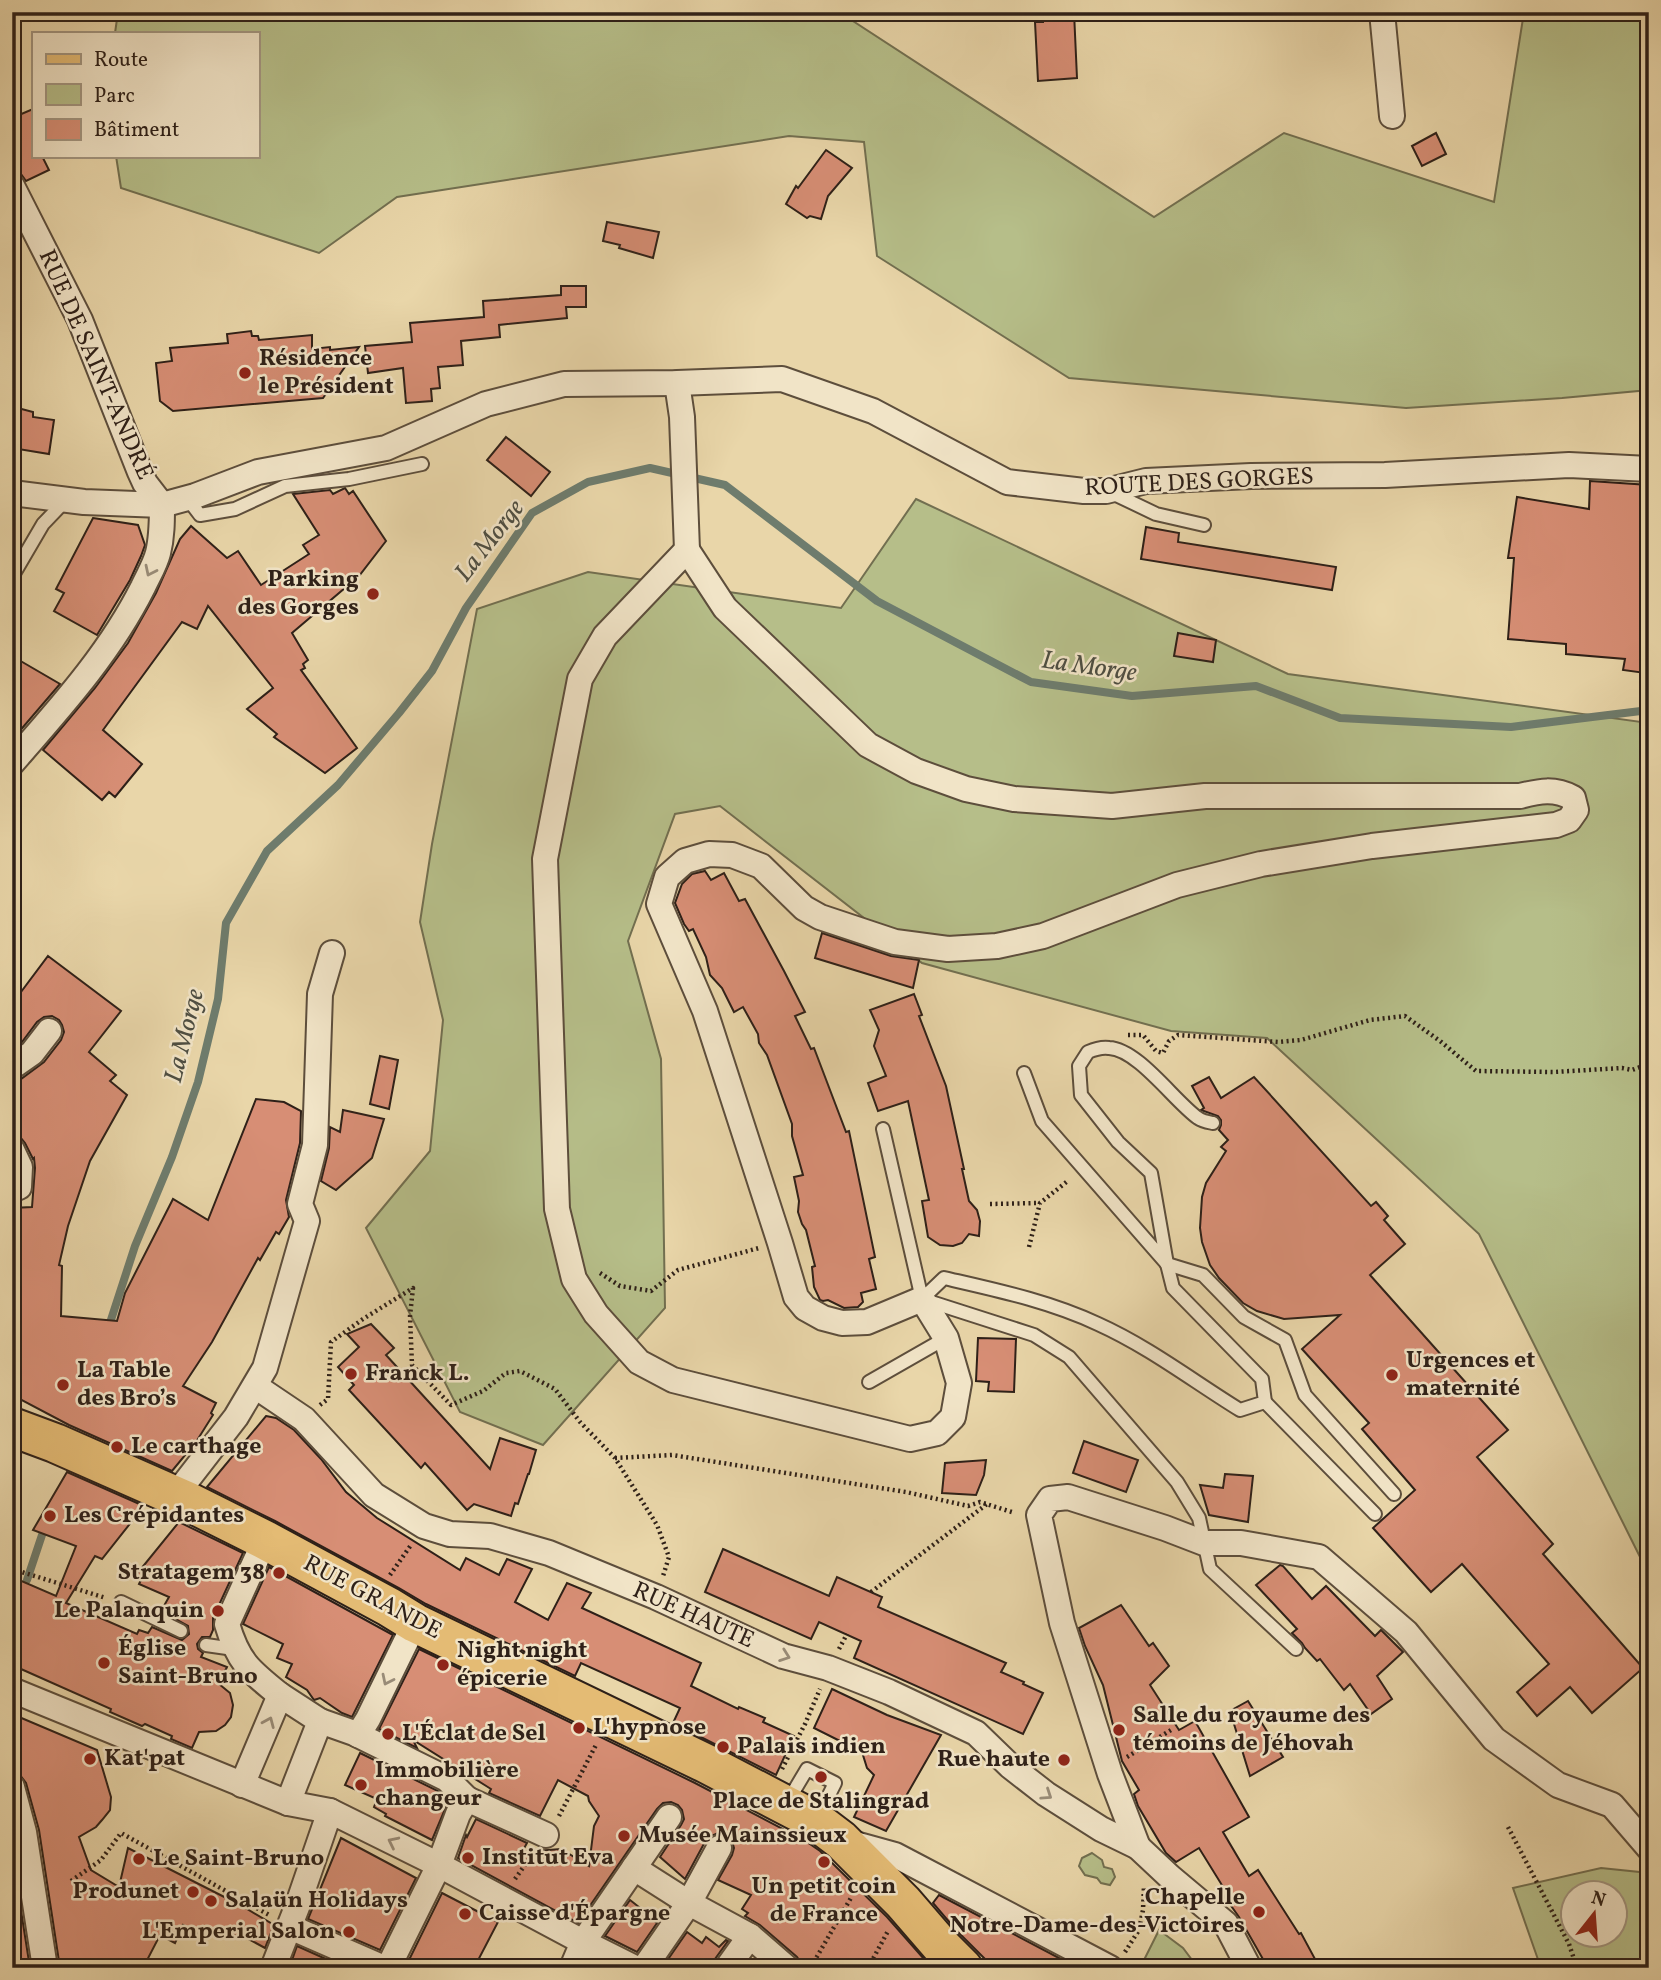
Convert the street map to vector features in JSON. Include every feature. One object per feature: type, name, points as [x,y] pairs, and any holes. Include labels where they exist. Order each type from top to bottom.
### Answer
[{"type":"main road","name":"RUE GRANDE","points":[[13,1432],[67,1448],[189,1502],[265,1540],[415,1623],[793,1809],[903,1902],[963,1968]]},
{"type":"street","points":[[1382,12],[1392,116]]},
{"type":"street","name":"RUE DE SAINT-ANDRÉ","points":[[12,186],[80,320],[140,472],[162,505]]},
{"type":"street","name":"ROUTE DES GORGES","points":[[12,493],[66,500],[162,505],[187,499],[258,472],[386,448],[486,404],[564,384],[782,379],[873,411],[1007,482],[1084,491],[1107,491],[1146,481],[1251,476],[1385,475],[1569,464],[1649,469]]},
{"type":"street","points":[[677,383],[682,418],[687,538],[725,608],[868,745],[916,771],[966,789],[1014,799],[1112,806],[1205,796],[1520,796],[1542,790],[1561,792],[1573,798],[1576,810],[1569,820],[1556,825],[1372,846],[1261,864],[1177,885],[1042,936],[996,946],[948,949],[895,942],[820,917],[804,908],[761,866],[732,855],[709,854],[685,861],[667,877],[659,904],[705,1011],[796,1297],[805,1308],[822,1318],[842,1323],[867,1322],[922,1299],[946,1338],[959,1383],[953,1417],[937,1433],[909,1439],[673,1380],[639,1362],[596,1314],[574,1279],[557,1209],[545,859],[580,679],[605,636],[687,538]]},
{"type":"street","points":[[12,763],[77,688],[136,601],[158,556],[162,534],[162,505]]},
{"type":"street","points":[[174,1497],[236,1417],[265,1368],[307,1220],[300,1205],[315,1145],[320,994],[332,953]]},
{"type":"street","points":[[12,1066],[32,1053],[49,1031]]},
{"type":"street","points":[[12,1150],[20,1167],[19,1187],[12,1189]]},
{"type":"street","name":"RUE HAUTE","points":[[255,1386],[303,1419],[374,1494],[424,1526],[450,1534],[490,1536],[549,1553],[656,1597],[783,1656],[828,1668],[889,1692],[976,1733],[1010,1766],[1046,1794],[1101,1829],[1132,1844]]},
{"type":"street","points":[[1249,1968],[1226,1924],[1132,1844],[1062,1623],[1039,1515],[1050,1499],[1069,1497],[1204,1544],[1241,1543],[1319,1557],[1406,1632],[1493,1739],[1558,1785],[1612,1805],[1649,1848]]},
{"type":"street","points":[[265,1540],[227,1624],[234,1649],[256,1675],[280,1695],[320,1721],[358,1735],[447,1779],[467,1799],[546,1835]]},
{"type":"street","points":[[358,1735],[368,1720],[415,1623]]},
{"type":"street","points":[[12,1690],[288,1803],[330,1811],[439,1877],[502,1899],[635,1968]]},
{"type":"street","points":[[242,1785],[280,1695]]},
{"type":"street","points":[[288,1803],[320,1721]]},
{"type":"street","points":[[12,1787],[24,1832],[45,1968]]},
{"type":"street","points":[[290,1927],[386,1968],[439,1877],[458,1814],[467,1799]]},
{"type":"street","points":[[793,1809],[1117,1960]]},
{"type":"street","points":[[273,1968],[330,1811]]},
{"type":"street","points":[[566,1961],[583,1942],[668,1817]]},
{"type":"street","points":[[644,1968],[689,1903],[719,1848]]},
{"type":"street","points":[[634,1868],[689,1903],[750,1936],[787,1968]]},
{"type":"street","points":[[727,1968],[750,1936]]},
{"type":"lane","points":[[187,499],[200,515],[235,509],[285,486],[349,479],[422,464]]},
{"type":"lane","points":[[1107,491],[1156,514],[1205,525]]},
{"type":"lane","points":[[12,577],[43,524],[66,500]]},
{"type":"lane","points":[[1213,1123],[1199,1120],[1156,1077],[1124,1052],[1111,1047],[1088,1052],[1080,1066],[1081,1095],[1118,1142],[1151,1173],[1173,1288],[1262,1379],[1265,1402],[1375,1514]]},
{"type":"lane","points":[[1024,1073],[1042,1121],[1167,1264],[1203,1275],[1244,1317],[1285,1340],[1305,1395],[1394,1494]]},
{"type":"lane","points":[[883,1129],[922,1299]]},
{"type":"lane","points":[[922,1299],[944,1278],[1035,1300],[1098,1323],[1144,1348],[1240,1410],[1265,1402]]},
{"type":"lane","points":[[922,1299],[1034,1335],[1069,1357],[1177,1482],[1199,1518],[1210,1569],[1296,1649]]},
{"type":"lane","points":[[869,1382],[946,1338]]},
{"type":"lane","points":[[121,1602],[181,1632]]},
{"type":"lane","points":[[206,1645],[234,1649]]},
{"type":"path","points":[[1124,1052],[1123,1043],[1129,1035],[1143,1035],[1156,1051],[1163,1053],[1169,1041],[1178,1035],[1278,1042],[1301,1040],[1370,1020],[1405,1016],[1476,1072],[1554,1072],[1622,1068],[1632,1070],[1649,1064]]},
{"type":"path","points":[[990,1204],[1040,1203],[1069,1180]]},
{"type":"path","points":[[1030,1247],[1040,1203]]},
{"type":"path","points":[[574,1279],[596,1270],[620,1286],[651,1292],[678,1270],[780,1243]]},
{"type":"path","points":[[303,1419],[328,1398],[331,1342],[363,1318],[414,1288],[410,1316],[412,1365],[451,1405],[483,1391],[506,1373],[520,1371],[555,1389],[580,1422],[615,1458],[657,1525],[669,1558],[656,1597]]},
{"type":"path","points":[[615,1458],[672,1455],[906,1492],[968,1506],[980,1502],[1028,1517],[1039,1515]]},
{"type":"path","points":[[870,1592],[987,1504]]},
{"type":"path","points":[[374,1599],[424,1526]]},
{"type":"path","points":[[12,1569],[121,1602]]},
{"type":"path","points":[[793,1809],[805,1724],[828,1668]]},
{"type":"path","points":[[502,1899],[559,1816],[610,1717]]},
{"type":"path","points":[[1107,1764],[1121,1760],[1171,1730]]},
{"type":"path","points":[[1508,1827],[1569,1944],[1577,1968]]},
{"type":"path","points":[[71,1881],[101,1860],[121,1833],[290,1927]]},
{"type":"path","points":[[1117,1960],[1139,1930],[1145,1887],[1132,1844]]},
{"type":"path","points":[[810,1968],[853,1895]]},
{"type":"path","points":[[868,1968],[894,1919]]},
{"type":"green space","points":[[118,12],[488,12],[551,19],[569,12],[839,12],[1154,217],[1284,133],[1494,202],[1524,12],[1649,12],[1649,390],[1406,408],[1069,378],[877,256],[864,142],[789,136],[397,197],[319,253],[121,188],[116,158],[259,158],[259,32],[115,32]]},
{"type":"green space","points":[[916,499],[1288,674],[1649,723],[1649,1575],[1479,1234],[1267,1038],[1171,1031],[922,963],[720,806],[675,814],[628,941],[661,1059],[665,1308],[543,1445],[460,1412],[366,1228],[430,1151],[443,1020],[420,922],[432,844],[477,609],[588,572],[841,608]]},
{"type":"green space","points":[[1092,1853],[1102,1860],[1104,1867],[1112,1869],[1115,1877],[1110,1885],[1085,1875],[1079,1866],[1082,1858]]},
{"type":"green space","points":[[1601,1868],[1649,1873],[1649,1968],[1541,1968],[1513,1888]]},
{"type":"green space","points":[[1159,1930],[1183,1948],[1198,1968],[1151,1968],[1143,1962]]},
{"type":"building","points":[[1043,12],[1074,12],[1077,78],[1038,81],[1035,22],[1043,22]]},
{"type":"building","points":[[32,109],[32,158],[43,158],[49,170],[26,181],[12,165],[12,118]]},
{"type":"building","points":[[1436,133],[1446,154],[1422,166],[1412,146]]},
{"type":"building","points":[[826,150],[852,168],[828,196],[821,219],[810,216],[807,218],[786,204],[796,186],[798,188]]},
{"type":"building","points":[[607,222],[659,232],[653,258],[603,241]]},
{"type":"building","points":[[561,286],[586,286],[586,307],[566,307],[567,318],[499,325],[500,337],[461,341],[463,365],[438,367],[440,388],[431,389],[432,401],[406,403],[403,368],[368,373],[365,346],[412,342],[410,323],[484,317],[483,301],[561,295]]},
{"type":"building","name":"Résidence le Président","points":[[251,331],[252,336],[258,336],[259,340],[312,335],[312,349],[359,347],[323,398],[173,411],[160,401],[156,363],[172,361],[170,348],[228,343],[227,334]]},
{"type":"building","points":[[14,407],[33,412],[33,417],[54,420],[49,454],[12,448]]},
{"type":"building","points":[[506,437],[550,472],[531,496],[487,460]]},
{"type":"building","points":[[1590,481],[1649,485],[1649,667],[1646,667],[1645,673],[1623,670],[1625,659],[1566,654],[1566,644],[1508,639],[1514,558],[1508,558],[1517,497],[1589,509]]},
{"type":"building","points":[[345,488],[349,494],[353,491],[386,541],[359,576],[292,633],[308,660],[303,664],[305,668],[301,670],[357,748],[325,773],[274,737],[277,734],[247,709],[273,688],[208,606],[197,629],[182,622],[103,730],[142,764],[115,797],[109,792],[102,800],[43,750],[95,688],[128,643],[156,593],[180,539],[191,526],[227,558],[238,551],[261,585],[309,554],[303,545],[319,535],[293,494],[330,490],[333,494]]},
{"type":"building","points":[[93,518],[138,525],[145,545],[130,580],[97,635],[54,611],[64,593],[56,589]]},
{"type":"building","points":[[1146,527],[1179,533],[1178,542],[1336,567],[1332,590],[1141,559]]},
{"type":"building","points":[[1178,633],[1216,640],[1213,662],[1174,656]]},
{"type":"building","points":[[12,656],[60,684],[12,740]]},
{"type":"building","points":[[705,871],[711,880],[724,873],[739,901],[745,899],[805,1012],[795,1016],[811,1049],[814,1048],[846,1132],[849,1131],[875,1257],[869,1259],[876,1289],[861,1293],[863,1302],[858,1307],[844,1308],[828,1300],[820,1300],[814,1287],[812,1267],[815,1266],[806,1230],[798,1212],[799,1201],[794,1177],[803,1175],[792,1136],[792,1124],[767,1055],[759,1043],[758,1034],[743,1007],[734,1012],[722,988],[710,975],[706,957],[693,929],[689,931],[684,924],[675,903],[682,884],[692,874]]},
{"type":"building","points":[[822,933],[891,956],[919,960],[913,988],[815,958]]},
{"type":"building","points":[[48,956],[121,1011],[89,1052],[116,1075],[110,1081],[127,1095],[90,1161],[68,1226],[59,1265],[62,1266],[61,1316],[117,1321],[125,1293],[173,1199],[208,1220],[256,1099],[284,1102],[301,1111],[300,1143],[286,1200],[289,1217],[279,1234],[276,1232],[260,1260],[258,1258],[212,1342],[183,1386],[216,1403],[211,1413],[213,1415],[196,1442],[172,1471],[69,1425],[12,1395],[12,1208],[32,1207],[35,1168],[34,1158],[25,1143],[20,1137],[12,1135],[12,1082],[21,1079],[44,1062],[64,1032],[59,1020],[52,1016],[44,1017],[22,1042],[12,1049],[12,1004]]},
{"type":"building","points":[[914,994],[922,1015],[919,1016],[946,1086],[969,1201],[977,1210],[980,1221],[979,1236],[969,1234],[962,1243],[953,1246],[940,1245],[928,1237],[922,1201],[929,1200],[908,1101],[878,1111],[868,1083],[886,1076],[874,1046],[879,1030],[870,1010]]},
{"type":"building","points":[[380,1056],[398,1060],[389,1109],[370,1104]]},
{"type":"building","name":"Urgences et maternité","points":[[1209,1077],[1221,1098],[1254,1077],[1371,1206],[1376,1202],[1388,1216],[1384,1220],[1405,1244],[1370,1275],[1508,1430],[1477,1457],[1553,1544],[1543,1554],[1643,1668],[1592,1713],[1570,1687],[1537,1716],[1517,1692],[1549,1664],[1462,1564],[1431,1592],[1373,1528],[1415,1490],[1362,1429],[1369,1423],[1302,1349],[1340,1315],[1284,1319],[1257,1311],[1243,1303],[1210,1265],[1200,1228],[1202,1197],[1206,1183],[1226,1151],[1221,1147],[1228,1140],[1219,1130],[1221,1120],[1218,1116],[1201,1110],[1204,1108],[1192,1086]]},
{"type":"building","points":[[343,1110],[384,1119],[372,1158],[336,1190],[321,1181],[329,1148],[330,1127],[340,1132]]},
{"type":"building","points":[[371,1324],[394,1348],[386,1355],[490,1469],[500,1438],[536,1450],[518,1504],[515,1503],[511,1516],[474,1504],[467,1510],[425,1463],[421,1468],[349,1390],[354,1385],[338,1367],[359,1347],[347,1334]]},
{"type":"building","points":[[978,1338],[1016,1339],[1014,1392],[988,1391],[989,1382],[976,1381]]},
{"type":"building","points":[[266,1416],[276,1418],[294,1430],[346,1492],[377,1518],[460,1570],[466,1558],[499,1575],[507,1559],[532,1569],[515,1602],[548,1620],[567,1583],[591,1593],[582,1608],[701,1663],[691,1686],[738,1709],[739,1707],[765,1718],[763,1722],[794,1736],[776,1775],[673,1723],[680,1708],[581,1663],[575,1676],[426,1604],[207,1487]]},
{"type":"building","points":[[1084,1441],[1138,1460],[1126,1492],[1073,1473]]},
{"type":"building","points":[[986,1460],[984,1475],[976,1495],[942,1493],[945,1463]]},
{"type":"building","points":[[67,1472],[144,1506],[102,1559],[95,1556],[66,1603],[137,1634],[139,1630],[148,1633],[152,1627],[182,1640],[189,1634],[188,1626],[161,1611],[169,1597],[139,1584],[142,1578],[136,1575],[179,1522],[243,1553],[213,1618],[210,1637],[202,1637],[197,1644],[203,1653],[201,1657],[227,1667],[219,1684],[230,1693],[233,1705],[231,1717],[216,1731],[199,1732],[192,1748],[171,1739],[172,1736],[110,1712],[111,1709],[12,1665],[12,1591],[17,1579],[56,1596],[76,1546],[33,1530]]},
{"type":"building","points":[[1225,1474],[1253,1476],[1248,1522],[1209,1515],[1200,1485],[1223,1488]]},
{"type":"building","points":[[723,1549],[829,1596],[837,1577],[882,1597],[878,1607],[1006,1663],[1001,1672],[1043,1693],[1023,1734],[854,1658],[861,1641],[819,1622],[811,1639],[705,1592]]},
{"type":"building","points":[[1280,1565],[1312,1599],[1326,1586],[1375,1636],[1381,1630],[1403,1652],[1377,1676],[1392,1699],[1371,1714],[1350,1684],[1344,1690],[1320,1659],[1317,1661],[1292,1633],[1297,1629],[1256,1585]]},
{"type":"building","points":[[269,1567],[393,1635],[352,1717],[320,1698],[314,1700],[307,1690],[286,1677],[292,1664],[277,1658],[283,1644],[243,1624]]},
{"type":"building","points":[[1121,1605],[1149,1646],[1153,1643],[1169,1666],[1150,1685],[1179,1730],[1195,1721],[1249,1817],[1223,1832],[1249,1876],[1258,1870],[1299,1934],[1301,1933],[1315,1959],[1299,1968],[1277,1965],[1268,1968],[1222,1893],[1225,1890],[1199,1848],[1176,1862],[1166,1853],[1138,1806],[1134,1794],[1139,1790],[1122,1761],[1103,1685],[1079,1628]]},
{"type":"building","points":[[419,1649],[695,1783],[804,1840],[820,1851],[887,1917],[932,1968],[801,1968],[797,1957],[760,1925],[745,1916],[748,1913],[742,1909],[751,1895],[718,1880],[734,1848],[727,1835],[718,1833],[706,1840],[685,1879],[660,1857],[684,1819],[682,1810],[671,1802],[663,1803],[657,1809],[578,1923],[458,1858],[466,1835],[467,1837],[476,1819],[527,1843],[522,1852],[561,1849],[589,1866],[594,1826],[599,1816],[588,1796],[558,1780],[540,1816],[489,1793],[491,1789],[413,1740],[417,1748],[379,1729]]},
{"type":"building","points":[[832,1689],[887,1715],[941,1735],[886,1831],[854,1817],[874,1775],[867,1768],[862,1752],[814,1728]]},
{"type":"building","points":[[1248,1701],[1283,1757],[1250,1776],[1230,1711]]},
{"type":"building","points":[[12,1714],[97,1750],[111,1797],[110,1810],[102,1820],[79,1837],[91,1870],[119,1887],[128,1848],[274,1925],[265,1948],[224,1929],[208,1932],[205,1938],[183,1925],[175,1943],[160,1935],[143,1968],[60,1968],[39,1830],[26,1783],[20,1775],[12,1739]]},
{"type":"building","points":[[360,1753],[438,1791],[446,1799],[448,1802],[432,1840],[385,1816],[386,1814],[374,1807],[377,1799],[345,1785]]},
{"type":"building","points":[[341,1838],[416,1878],[380,1950],[308,1919]]},
{"type":"building","points":[[12,1853],[30,1968],[12,1968]]},
{"type":"building","points":[[442,1893],[498,1922],[474,1968],[405,1968]]},
{"type":"building","points":[[939,1895],[1078,1968],[994,1968],[933,1903]]},
{"type":"building","points":[[630,1900],[657,1923],[637,1952],[605,1936]]},
{"type":"building","points":[[687,1932],[702,1943],[706,1937],[719,1947],[728,1941],[712,1968],[662,1968]]},
{"type":"building","points":[[297,1946],[346,1968],[299,1968],[291,1963]]},
{"type":"waterway","name":"La Morge","points":[[108,1329],[135,1246],[172,1157],[198,1082],[218,999],[226,923],[267,851],[338,785],[432,671],[466,608],[532,513],[588,482],[650,468],[725,485],[877,601],[1031,682],[1132,696],[1256,686],[1340,718],[1511,727],[1649,710]]},
{"type":"waterway","name":"La Morge","points":[[27,1580],[42,1535]]},
{"type":"place","name":"Résidence le Président","points":[[245,373]]},
{"type":"place","name":"Parking des Gorges","points":[[373,594]]},
{"type":"place","name":"Franck L.","points":[[351,1374]]},
{"type":"place","name":"Urgences et maternité","points":[[1392,1375]]},
{"type":"place","name":"La Table des Bro’s","points":[[63,1385]]},
{"type":"place","name":"Le carthage","points":[[117,1447]]},
{"type":"place","name":"Les Crépidantes","points":[[50,1516]]},
{"type":"place","name":"Stratagem 38","points":[[279,1573]]},
{"type":"place","name":"Le Palanquin","points":[[218,1611]]},
{"type":"place","name":"Église Saint-Bruno","points":[[104,1663]]},
{"type":"place","name":"Night night épicerie","points":[[443,1665]]},
{"type":"place","name":"L'hypnose","points":[[579,1728]]},
{"type":"place","name":"Salle du royaume des témoins de Jéhovah","points":[[1119,1730]]},
{"type":"place","name":"L'Éclat de Sel","points":[[388,1734]]},
{"type":"place","name":"Palais indien","points":[[723,1747]]},
{"type":"place","name":"Kat'pat","points":[[90,1759]]},
{"type":"place","name":"Rue haute","points":[[1064,1760]]},
{"type":"place","name":"Place de Stalingrad","points":[[821,1777]]},
{"type":"place","name":"Immobilière changeur","points":[[361,1785]]},
{"type":"place","name":"Musée Mainssieux","points":[[624,1836]]},
{"type":"place","name":"Institut Eva","points":[[468,1858]]},
{"type":"place","name":"Le Saint-Bruno","points":[[139,1859]]},
{"type":"place","name":"Un petit coin de France","points":[[824,1862]]},
{"type":"place","name":"Produnet","points":[[193,1892]]},
{"type":"place","name":"Salaün Holidays","points":[[211,1901]]},
{"type":"place","name":"Chapelle Notre-Dame-des-Victoires","points":[[1259,1912]]},
{"type":"place","name":"Caisse d'Épargne","points":[[465,1914]]},
{"type":"place","name":"L'Emperial Salon","points":[[349,1932]]}]
